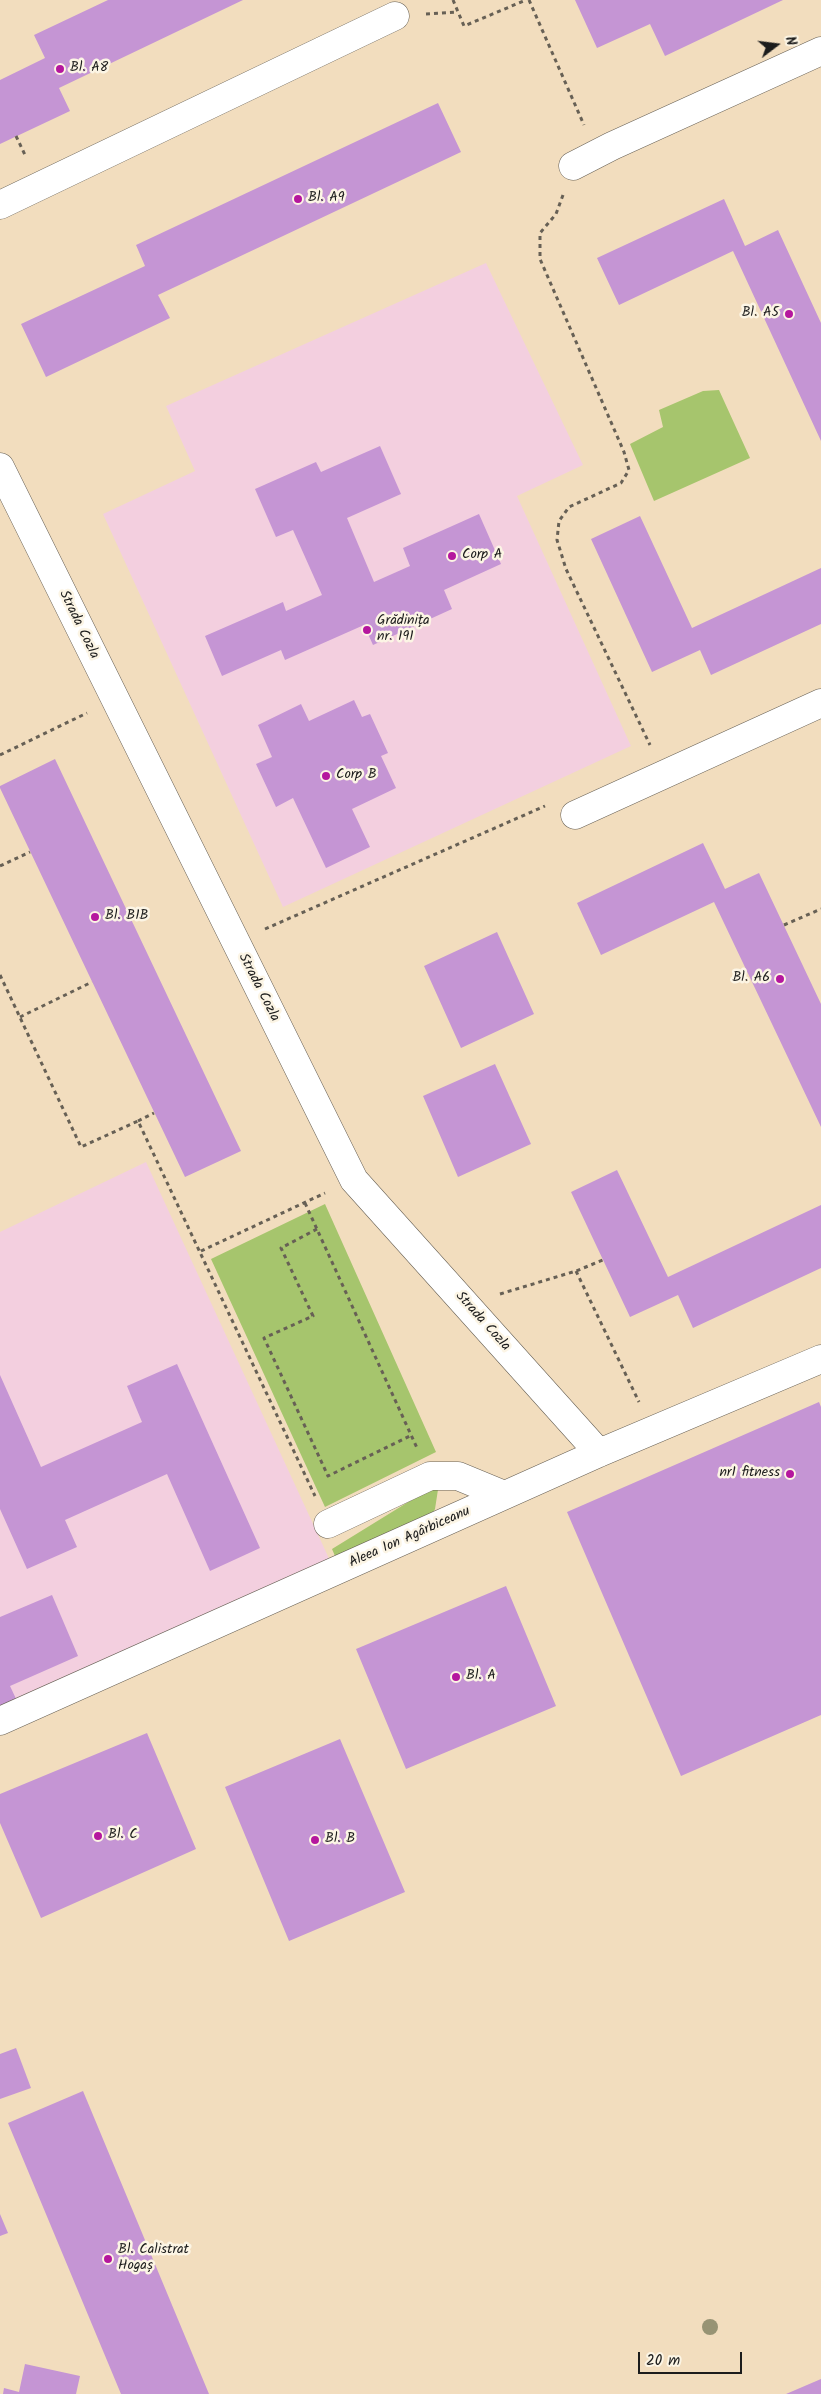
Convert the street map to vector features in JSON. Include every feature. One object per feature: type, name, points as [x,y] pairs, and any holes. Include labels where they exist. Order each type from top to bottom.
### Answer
[{"type":"street","points":[[0,205],[395,16]]},
{"type":"street","points":[[573,166],[612,146],[821,50]]},
{"type":"street","name":"Strada Cozla","points":[[0,467],[354,1180],[599,1453]]},
{"type":"street","points":[[575,815],[821,703]]},
{"type":"street","name":"Aleea Ion Agârbiceanu","points":[[0,1721],[599,1453],[821,1359]]},
{"type":"street","points":[[328,1524],[430,1476],[458,1476],[504,1495]]},
{"type":"path","points":[[453,0],[464,26],[526,0]]},
{"type":"path","points":[[530,0],[584,126],[612,146]]},
{"type":"path","points":[[573,166],[556,214],[540,233],[540,259],[624,452],[629,470],[620,482],[570,507],[559,521],[557,540],[566,569],[664,774]]},
{"type":"path","points":[[0,754],[115,700]]},
{"type":"path","points":[[235,943],[565,797],[575,815]]},
{"type":"path","points":[[0,866],[30,852]]},
{"type":"path","points":[[784,925],[821,909]]},
{"type":"path","points":[[0,975],[81,1147],[154,1113]]},
{"type":"path","points":[[20,1017],[92,982]]},
{"type":"path","points":[[138,1121],[201,1251],[328,1524]]},
{"type":"path","points":[[201,1251],[354,1180]]},
{"type":"path","points":[[305,1203],[430,1476]]},
{"type":"path","points":[[317,1229],[281,1248],[312,1316],[264,1338],[328,1476],[412,1435]]},
{"type":"path","points":[[466,1304],[576,1271],[604,1260]]},
{"type":"path","points":[[576,1271],[652,1430]]},
{"type":"shaded area","name":"Grădinița nr. 191","points":[[486,263],[583,465],[517,496],[631,746],[283,907],[103,514],[195,471],[166,406]]},
{"type":"shaded area","points":[[146,1162],[332,1565],[0,1715],[0,1232]]},
{"type":"green space","points":[[719,390],[750,458],[654,501],[630,444],[663,427],[659,410],[703,391]]},
{"type":"green space","points":[[325,1204],[436,1452],[325,1507],[211,1259]]},
{"type":"green space","points":[[439,1483],[435,1509],[422,1535],[344,1577],[332,1549]]},
{"type":"building","name":"Bl. A8","points":[[108,0],[243,0],[59,88],[70,111],[0,144],[0,80],[45,58],[34,35]]},
{"type":"building","points":[[575,0],[783,0],[665,56],[650,24],[597,48]]},
{"type":"building","name":"Bl. A9","points":[[438,103],[461,152],[158,295],[170,318],[46,377],[21,324],[145,266],[136,245]]},
{"type":"building","name":"Bl. A5","points":[[724,199],[745,246],[778,230],[821,323],[821,441],[733,251],[619,305],[597,258]]},
{"type":"building","name":"Corp A","points":[[380,446],[401,494],[347,518],[374,582],[410,566],[403,548],[479,514],[501,564],[444,590],[452,609],[373,645],[364,625],[285,660],[281,650],[222,676],[205,636],[283,602],[286,611],[322,595],[293,530],[276,537],[255,489],[316,462],[321,472]]},
{"type":"building","points":[[640,516],[692,628],[821,568],[821,624],[711,675],[700,650],[652,672],[591,539]]},
{"type":"building","name":"Corp B","points":[[354,700],[362,717],[370,714],[388,753],[381,756],[396,788],[352,809],[370,847],[326,868],[293,798],[276,807],[256,764],[272,757],[258,725],[301,704],[309,721]]},
{"type":"building","name":"Bl. B1B","points":[[55,759],[241,1151],[185,1177],[0,788],[0,786]]},
{"type":"building","name":"Bl. A6","points":[[703,843],[725,889],[759,873],[821,1004],[821,1127],[714,902],[601,955],[577,903]]},
{"type":"building","points":[[497,932],[534,1014],[461,1048],[424,966]]},
{"type":"building","points":[[495,1064],[531,1144],[458,1177],[423,1096]]},
{"type":"building","points":[[617,1170],[668,1277],[821,1205],[821,1268],[693,1328],[678,1295],[630,1317],[571,1192]]},
{"type":"building","points":[[177,1364],[260,1548],[210,1571],[167,1474],[65,1520],[77,1547],[27,1569],[0,1509],[0,1375],[41,1467],[142,1422],[127,1386]]},
{"type":"building","points":[[819,1402],[821,1407],[821,1715],[681,1776],[567,1512]]},
{"type":"building","name":"Bl. A","points":[[506,1586],[556,1706],[406,1769],[356,1649]]},
{"type":"building","points":[[52,1595],[78,1656],[10,1686],[18,1703],[0,1710],[0,1617]]},
{"type":"building","name":"Bl. C","points":[[147,1733],[196,1849],[41,1918],[0,1823],[0,1794]]},
{"type":"building","name":"Bl. B","points":[[340,1739],[405,1892],[289,1941],[225,1787]]},
{"type":"building","points":[[16,2048],[31,2088],[0,2099],[0,2054]]},
{"type":"building","name":"Bl. Calistrat Hogaș","points":[[83,2091],[209,2394],[121,2394],[8,2123]]},
{"type":"building","points":[[0,2214],[8,2233],[0,2236]]},
{"type":"building","points":[[25,2364],[80,2376],[76,2394],[3,2394],[4,2388],[19,2392]]},
{"type":"building","points":[[821,2379],[821,2394],[786,2394]]},
{"type":"place","name":"Bl. A8","points":[[60,69]]},
{"type":"place","name":"Bl. A9","points":[[298,199]]},
{"type":"place","name":"Bl. A5","points":[[789,314]]},
{"type":"place","name":"Corp A","points":[[452,556]]},
{"type":"place","name":"Grădinița nr. 191","points":[[367,630]]},
{"type":"place","name":"Corp B","points":[[326,776]]},
{"type":"place","name":"Bl. B1B","points":[[95,917]]},
{"type":"place","name":"Bl. A6","points":[[780,979]]},
{"type":"place","name":"nr1 fitness","points":[[790,1474]]},
{"type":"place","name":"Bl. A","points":[[456,1677]]},
{"type":"place","name":"Bl. C","points":[[98,1836]]},
{"type":"place","name":"Bl. B","points":[[315,1840]]},
{"type":"place","name":"Bl. Calistrat Hogaș","points":[[108,2259]]}]
